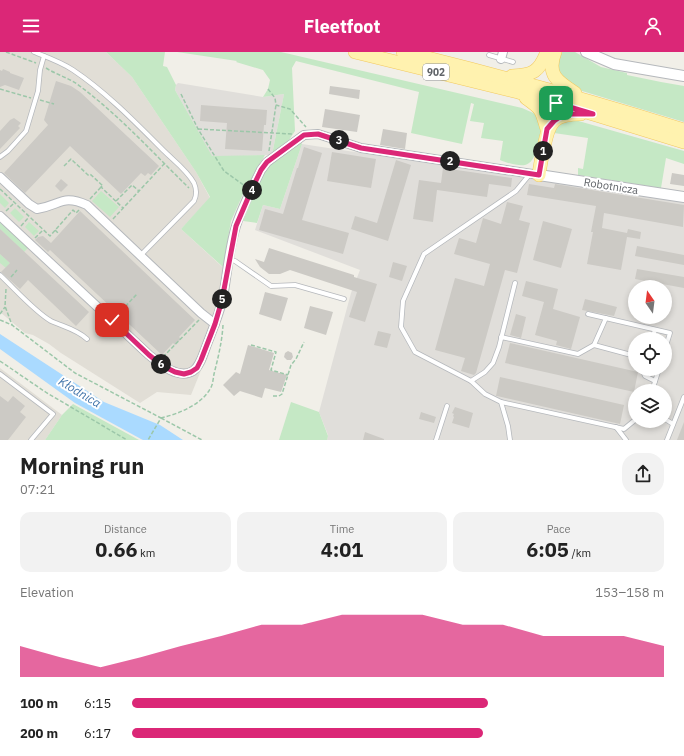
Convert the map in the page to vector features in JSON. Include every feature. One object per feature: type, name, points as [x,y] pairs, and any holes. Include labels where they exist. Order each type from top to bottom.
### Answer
[{"type":"main road","name":"902","points":[[355,52],[518,92],[684,142]]},
{"type":"main road","name":"902","points":[[403,52],[587,100],[684,130]]},
{"type":"main road","points":[[502,77],[526,76],[532,74],[554,53]]},
{"type":"main road","points":[[554,53],[552,67],[556,79],[563,86],[587,100]]},
{"type":"main road","points":[[518,92],[539,108],[543,114],[547,129]]},
{"type":"main road","points":[[535,174],[547,129],[554,121],[561,116],[570,114],[593,114]]},
{"type":"street","points":[[589,53],[614,64],[684,76]]},
{"type":"street","points":[[0,216],[154,359],[175,372],[184,374],[197,368],[215,324],[222,300],[236,226],[261,170],[267,162],[307,134],[318,134],[361,148],[535,174]]},
{"type":"street","name":"Robotnicza","points":[[535,174],[684,197]]},
{"type":"street","points":[[0,177],[29,204],[37,209],[64,200],[81,202],[87,205],[201,313],[215,324]]},
{"type":"lane","points":[[34,52],[73,70],[113,103],[191,178],[197,190],[194,201],[140,256]]},
{"type":"lane","points":[[489,55],[502,55],[513,62]]},
{"type":"lane","points":[[0,157],[8,151],[26,131],[38,91],[41,65],[44,56]]},
{"type":"lane","points":[[535,174],[516,191],[424,254],[403,301],[401,327],[415,352],[471,381],[485,394],[501,402],[616,427],[624,428],[628,425]]},
{"type":"lane","points":[[229,259],[235,261],[271,286],[295,285],[344,299]]},
{"type":"lane","points":[[0,275],[51,321],[80,332],[87,339]]},
{"type":"lane","points":[[471,381],[485,372],[493,363],[502,337],[514,283]]},
{"type":"lane","points":[[588,314],[665,332]]},
{"type":"lane","points":[[502,337],[578,354],[594,345],[606,318]]},
{"type":"lane","points":[[594,345],[628,354]]},
{"type":"lane","points":[[0,374],[53,414],[31,440]]},
{"type":"lane","points":[[645,376],[655,381]]},
{"type":"lane","points":[[654,384],[657,376]]},
{"type":"lane","points":[[667,440],[684,397]]},
{"type":"lane","points":[[501,402],[508,426],[510,440]]},
{"type":"lane","points":[[436,440],[447,406]]},
{"type":"lane","points":[[616,427],[626,440]]},
{"type":"path","points":[[6,52],[41,65],[64,76],[81,87],[114,115],[197,194]]},
{"type":"path","points":[[0,89],[54,104]]},
{"type":"path","points":[[267,162],[276,105],[275,98],[268,90]]},
{"type":"path","points":[[181,94],[198,129],[224,171],[251,191]]},
{"type":"path","points":[[198,129],[307,134],[305,125],[290,109],[276,105]]},
{"type":"path","points":[[64,166],[71,159],[88,175],[90,174],[103,186],[101,187],[123,208]]},
{"type":"path","points":[[110,221],[165,163]]},
{"type":"path","points":[[116,201],[132,185],[139,191]]},
{"type":"path","points":[[91,203],[88,201],[101,187]]},
{"type":"path","points":[[7,210],[14,203]]},
{"type":"path","points":[[16,231],[29,217]]},
{"type":"path","points":[[30,244],[43,230]]},
{"type":"path","points":[[55,230],[59,234]]},
{"type":"path","points":[[9,279],[17,270]]},
{"type":"path","points":[[6,285],[5,306],[12,324]]},
{"type":"path","points":[[112,320],[137,294]]},
{"type":"path","points":[[0,314],[5,306]]},
{"type":"path","points":[[160,358],[163,357],[182,339],[199,320],[199,317]]},
{"type":"path","points":[[0,320],[12,324],[75,373],[202,440]]},
{"type":"path","points":[[148,440],[161,418],[189,407],[202,399],[211,388],[224,322]]},
{"type":"path","points":[[273,396],[282,394],[291,365],[296,360],[304,342]]},
{"type":"path","points":[[251,345],[276,352],[271,370],[288,375]]},
{"type":"path","points":[[0,360],[47,393],[127,440]]},
{"type":"shaded area","points":[[0,52],[106,52],[132,77],[196,172],[210,198],[181,229],[230,274],[217,331],[191,395],[157,392],[140,403],[49,344],[33,335],[25,333],[0,312]]},
{"type":"shaded area","points":[[178,83],[263,97],[284,94],[272,155],[212,157],[175,90]]},
{"type":"shaded area","points":[[302,144],[684,202],[684,440],[327,440],[328,435],[319,412],[351,293],[360,270],[255,230],[263,205],[280,209]]},
{"type":"shaded area","points":[[0,368],[62,415],[45,440],[0,440]]},
{"type":"green space","points":[[106,52],[165,52],[163,66],[167,67],[176,85],[175,90],[212,156],[265,155],[243,194],[231,221],[223,267],[181,229],[210,197],[196,172],[132,77]]},
{"type":"green space","points":[[177,52],[281,52],[522,108],[540,116],[541,130],[538,148],[533,159],[525,165],[512,164],[500,160],[503,141],[481,138],[484,123],[470,121],[474,104],[471,103],[462,144],[411,133],[419,92],[296,61],[292,68],[295,131],[287,143],[272,155],[284,94],[263,97],[268,89],[270,80],[263,70],[236,62],[237,61]]},
{"type":"green space","points":[[561,52],[575,52],[601,67],[627,73],[627,75],[684,86],[684,122],[569,87],[556,74],[557,57]]},
{"type":"green space","points":[[575,120],[684,151],[684,164],[666,158],[661,188],[578,175],[578,168],[583,169],[588,138],[554,133],[562,123]]},
{"type":"green space","points":[[300,141],[302,144],[280,209],[263,205],[257,223],[243,221],[264,171],[277,157]]},
{"type":"green space","points":[[101,191],[119,207],[110,217],[92,201]]},
{"type":"green space","points":[[0,194],[9,203],[5,208],[0,203]]},
{"type":"green space","points":[[15,208],[24,217],[19,222],[10,213]]},
{"type":"green space","points":[[0,220],[29,247],[24,252],[0,229]]},
{"type":"green space","points":[[29,222],[39,231],[34,236],[25,227]]},
{"type":"green space","points":[[0,254],[10,263],[6,268],[0,263]]},
{"type":"green space","points":[[291,402],[319,412],[328,436],[327,440],[279,440]]},
{"type":"green space","points":[[73,404],[139,440],[45,440],[62,415]]},
{"type":"water","name":"Kłodnica","points":[[0,334],[104,402],[160,425],[183,440],[143,440],[75,403],[0,349]]},
{"type":"building","points":[[3,69],[24,78],[19,90],[5,85],[0,87],[0,70],[2,71]]},
{"type":"building","points":[[56,81],[71,86],[80,92],[159,166],[151,175],[148,173],[145,176],[141,173],[121,194],[70,146],[25,193],[4,173],[48,125],[44,120]]},
{"type":"building","points":[[330,86],[360,90],[359,99],[329,94]]},
{"type":"building","points":[[201,105],[267,110],[262,151],[225,149],[227,123],[200,121]]},
{"type":"building","points":[[325,109],[360,115],[357,132],[322,127]]},
{"type":"building","points":[[14,118],[21,123],[18,126],[20,128],[0,149],[0,131],[10,120]]},
{"type":"building","points":[[383,129],[407,133],[405,149],[380,145]]},
{"type":"building","points":[[304,147],[322,153],[302,220],[349,233],[343,254],[259,230],[265,209],[283,214]]},
{"type":"building","points":[[332,152],[376,159],[371,188],[327,181]]},
{"type":"building","points":[[396,160],[411,165],[388,241],[351,229],[355,216],[377,223]]},
{"type":"building","points":[[443,168],[512,178],[511,187],[489,184],[487,197],[437,190],[433,222],[413,219],[419,180],[441,183]]},
{"type":"building","points":[[672,173],[684,175],[684,186],[670,184]]},
{"type":"building","points":[[61,179],[68,185],[61,192],[55,186]]},
{"type":"building","points":[[529,184],[554,188],[555,184],[684,205],[683,227],[604,213],[602,228],[627,233],[628,229],[641,232],[640,239],[627,237],[621,270],[587,264],[596,206],[527,195]]},
{"type":"building","points":[[507,202],[523,206],[519,220],[530,223],[517,273],[505,270],[476,373],[474,375],[461,371],[465,358],[435,350],[455,278],[484,286],[490,264],[454,254],[459,238],[476,243],[483,218],[501,224]]},
{"type":"building","points":[[80,211],[195,320],[179,337],[181,339],[175,345],[173,343],[162,355],[50,250],[48,252],[35,240],[38,237],[43,236],[51,243]]},
{"type":"building","points":[[543,221],[572,229],[561,268],[533,260]]},
{"type":"building","points":[[0,229],[89,312],[76,326],[28,280],[20,289],[1,272],[10,263],[0,254]]},
{"type":"building","points":[[637,246],[684,255],[684,265],[635,256]]},
{"type":"building","points":[[269,248],[354,275],[354,277],[377,284],[365,322],[349,317],[357,292],[290,270],[280,274],[269,274],[260,267],[255,259],[264,262]]},
{"type":"building","points":[[393,262],[407,266],[402,281],[389,277]]},
{"type":"building","points":[[637,269],[684,277],[684,288],[672,286],[672,280],[635,279]]},
{"type":"building","points":[[526,281],[558,289],[553,309],[580,317],[571,349],[556,345],[557,341],[535,335],[544,302],[522,296]]},
{"type":"building","points":[[265,292],[288,298],[281,321],[259,314]]},
{"type":"building","points":[[585,299],[617,307],[614,316],[582,310]]},
{"type":"building","points":[[310,306],[333,312],[326,335],[304,328]]},
{"type":"building","points":[[516,314],[526,317],[521,338],[510,335]]},
{"type":"building","points":[[378,331],[391,334],[387,348],[374,345]]},
{"type":"building","points":[[510,343],[628,370],[628,376],[637,376],[636,384],[628,384],[628,391],[505,363]]},
{"type":"building","points":[[248,345],[274,353],[269,370],[287,375],[281,392],[265,388],[262,398],[240,391],[234,396],[223,385],[236,372],[240,374]]},
{"type":"building","points":[[288,351],[292,353],[293,357],[291,360],[287,360],[284,357],[285,353]]},
{"type":"building","points":[[500,377],[624,405],[620,424],[496,396]]},
{"type":"building","points":[[0,396],[8,402],[13,396],[25,406],[20,412],[26,417],[8,440],[0,440]]},
{"type":"building","points":[[455,407],[473,413],[469,428],[452,423],[454,414],[452,413]]},
{"type":"building","points":[[421,412],[436,417],[434,423],[419,419]]},
{"type":"building","points":[[684,422],[684,440],[677,440]]},
{"type":"building","points":[[365,432],[384,439],[384,440],[363,440]]},
{"type":"route","points":[[112,320],[149,355],[163,366],[175,372],[184,374],[197,368],[215,324],[222,300],[236,226],[251,191],[261,170],[267,162],[304,135],[318,134],[361,148],[539,175],[547,129],[554,121],[561,116],[570,114],[593,114],[556,103]]}]
